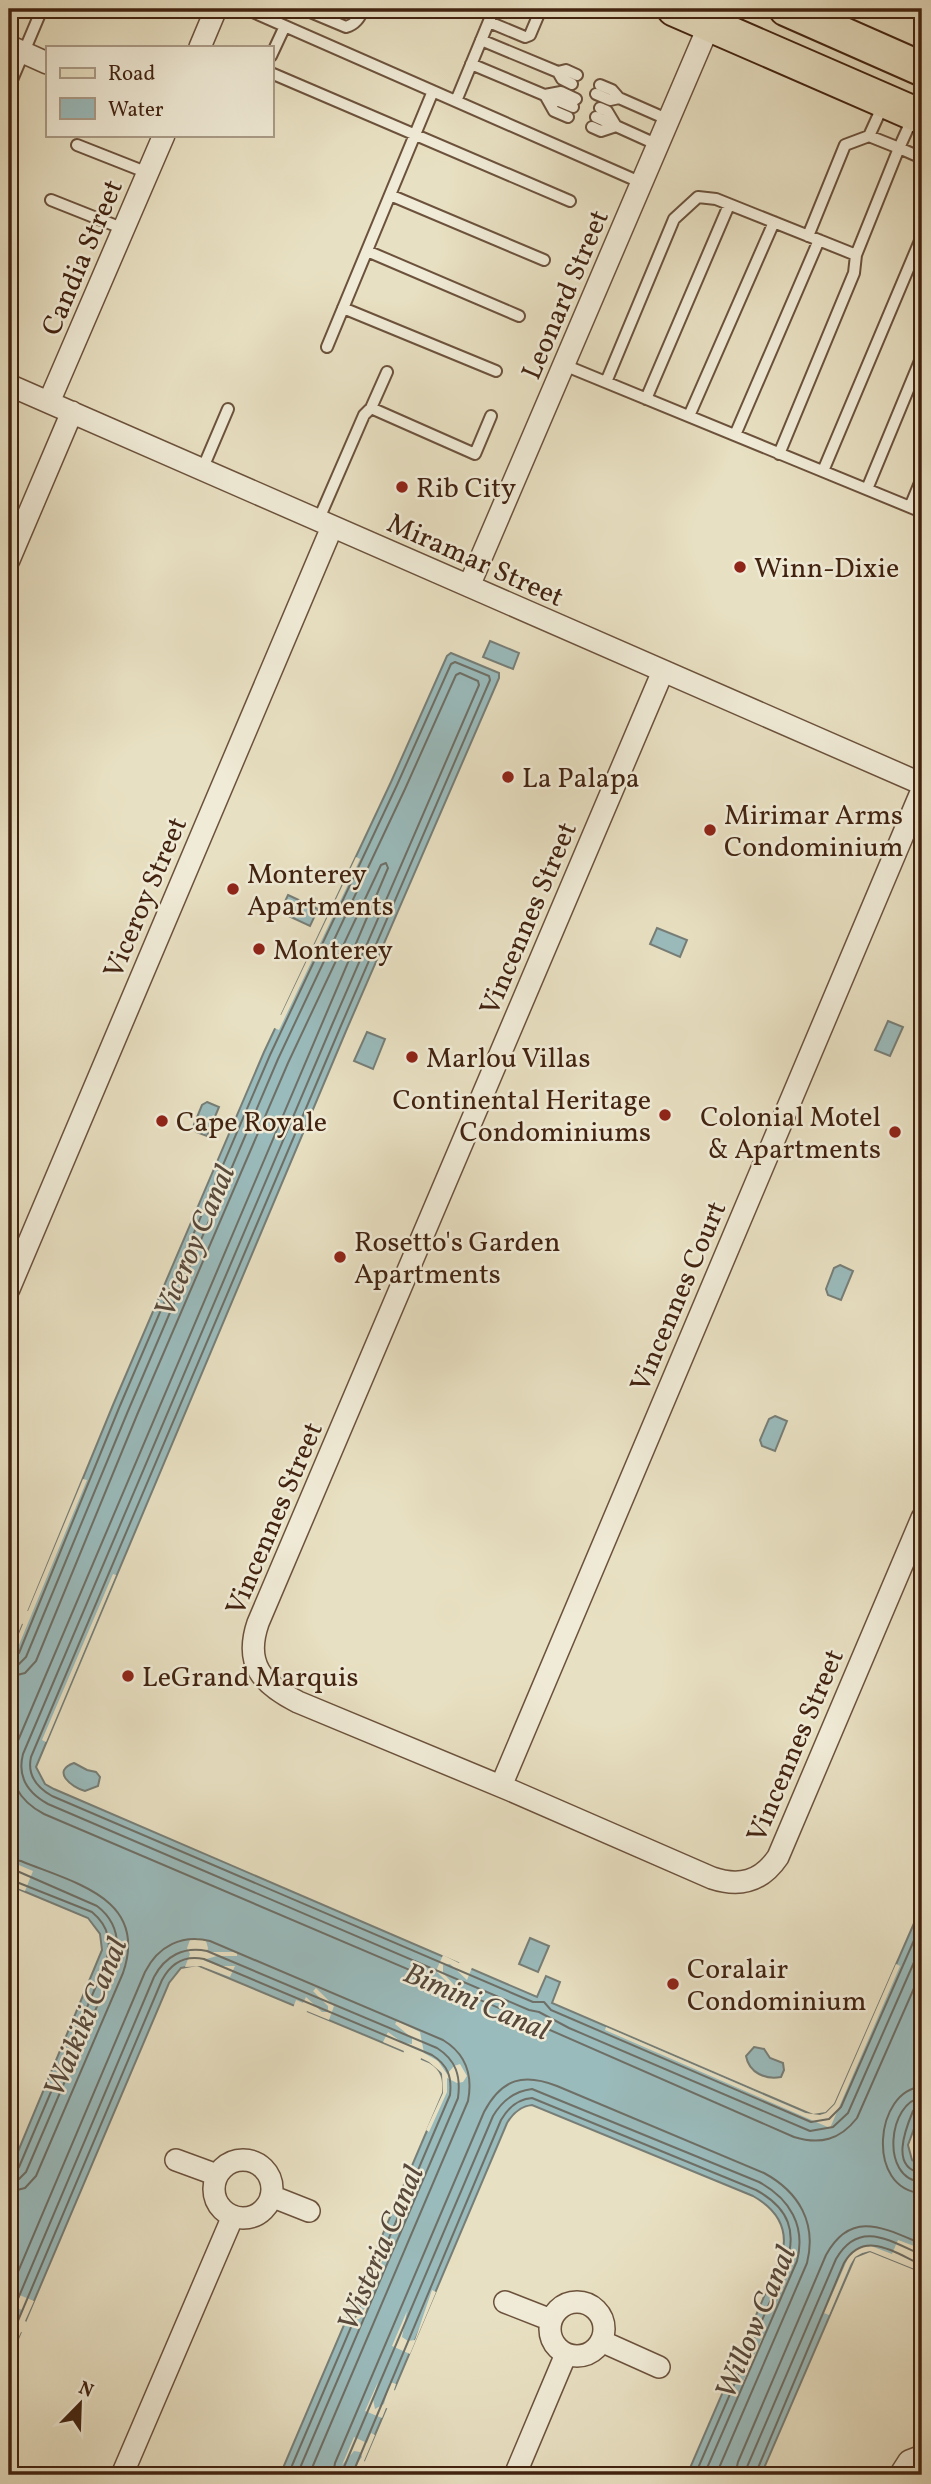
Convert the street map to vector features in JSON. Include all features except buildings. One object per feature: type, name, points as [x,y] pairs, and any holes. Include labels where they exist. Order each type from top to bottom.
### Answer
[{"type":"main road","points":[[674,9],[713,17],[907,111]]},
{"type":"main road","points":[[786,9],[922,69]]},
{"type":"street","points":[[200,46],[216,9]]},
{"type":"street","name":"Leonard Street","points":[[469,586],[713,17]]},
{"type":"street","points":[[16,50],[46,63]]},
{"type":"street","name":"Candia Street","points":[[49,402],[164,136]]},
{"type":"street","name":"Miramar Street","points":[[9,385],[922,783]]},
{"type":"street","points":[[9,559],[72,412]]},
{"type":"street","name":"Viceroy Street","points":[[9,1289],[325,524]]},
{"type":"street","name":"Vincennes Street","points":[[663,671],[262,1612],[252,1644],[253,1659],[269,1684],[285,1695],[712,1878],[736,1883],[757,1878],[765,1873],[778,1857],[922,1518]]},
{"type":"street","name":"Vincennes Court","points":[[500,1786],[922,790]]},
{"type":"street","points":[[176,2160],[217,2175]]},
{"type":"street","points":[[248,2161],[266,2172],[272,2183],[271,2196],[270,2202],[262,2211],[243,2218],[233,2216],[217,2202],[214,2193],[217,2175],[230,2163],[248,2161]]},
{"type":"street","points":[[271,2196],[309,2211]]},
{"type":"street","points":[[122,2475],[233,2216]]},
{"type":"street","points":[[505,2302],[551,2320]]},
{"type":"street","points":[[580,2302],[588,2304],[595,2309],[603,2323],[601,2341],[590,2353],[566,2354],[554,2343],[551,2320],[564,2305],[580,2302]]},
{"type":"street","points":[[601,2341],[659,2367]]},
{"type":"street","points":[[515,2475],[566,2354]]},
{"type":"street","points":[[900,2475],[909,2461],[922,2456]]},
{"type":"lane","points":[[9,87],[16,50],[42,9]]},
{"type":"lane","points":[[246,9],[642,183]]},
{"type":"lane","points":[[273,49],[281,9]]},
{"type":"lane","points":[[303,9],[346,27],[353,25],[364,9]]},
{"type":"lane","points":[[456,102],[494,9]]},
{"type":"lane","points":[[489,22],[525,37],[530,35],[541,9]]},
{"type":"lane","points":[[481,40],[558,72],[565,70],[574,80]]},
{"type":"lane","points":[[471,64],[545,95],[561,92],[573,107],[554,111],[545,95]]},
{"type":"lane","points":[[273,74],[570,201]]},
{"type":"lane","points":[[598,90],[612,90],[619,98],[669,120]]},
{"type":"lane","points":[[327,347],[433,91]]},
{"type":"lane","points":[[616,126],[601,131],[596,117],[607,111],[616,126],[658,145]]},
{"type":"lane","points":[[735,435],[813,238],[845,145],[869,136],[907,111]]},
{"type":"lane","points":[[779,454],[855,273],[856,255],[899,148],[907,111]]},
{"type":"lane","points":[[869,136],[922,158]]},
{"type":"lane","points":[[77,145],[148,173]]},
{"type":"lane","points":[[390,195],[544,260]]},
{"type":"lane","points":[[606,382],[674,219],[698,197],[716,199],[856,255]]},
{"type":"lane","points":[[51,200],[124,229]]},
{"type":"lane","points":[[646,399],[729,205]]},
{"type":"lane","points":[[689,416],[774,222]]},
{"type":"lane","points":[[823,471],[922,236]]},
{"type":"lane","points":[[367,251],[519,316]]},
{"type":"lane","points":[[343,308],[496,371]]},
{"type":"lane","points":[[867,489],[922,356]]},
{"type":"lane","points":[[564,365],[922,512]]},
{"type":"lane","points":[[325,524],[364,415],[371,408],[387,372]]},
{"type":"lane","points":[[371,408],[475,454],[491,416]]},
{"type":"lane","points":[[202,470],[228,409]]},
{"type":"lane","points":[[910,507],[922,478]]},
{"type":"water","points":[[490,641],[519,653],[513,669],[483,657]]},
{"type":"water","points":[[451,653],[499,673],[499,678],[346,1031],[36,1767],[45,1784],[54,1789],[537,1997],[546,1976],[560,1982],[552,2003],[813,2115],[826,2113],[835,2104],[922,1905],[922,2107],[908,2145],[912,2160],[922,2167],[922,2272],[870,2251],[855,2257],[761,2475],[687,2475],[782,2255],[784,2236],[779,2220],[753,2196],[532,2105],[517,2111],[507,2123],[358,2475],[280,2475],[443,2093],[442,2079],[437,2068],[429,2062],[197,1965],[181,1968],[169,1983],[9,2360],[9,2173],[102,1950],[100,1934],[88,1918],[9,1885],[9,1658],[113,1405],[264,1052],[447,656]]},
{"type":"water","points":[[288,895],[318,909],[310,926],[280,912]]},
{"type":"water","points":[[657,928],[687,940],[680,957],[650,944]]},
{"type":"water","points":[[888,1021],[903,1027],[890,1056],[875,1050]]},
{"type":"water","points":[[367,1032],[385,1039],[373,1069],[354,1061]]},
{"type":"water","points":[[207,1102],[219,1107],[207,1136],[196,1132],[193,1127],[202,1105]]},
{"type":"water","points":[[840,1265],[853,1271],[841,1300],[828,1295],[826,1289],[834,1268]]},
{"type":"water","points":[[775,1416],[787,1421],[775,1451],[762,1446],[760,1440],[769,1419]]},
{"type":"water","points":[[74,1763],[96,1772],[100,1777],[98,1786],[85,1791],[69,1782],[64,1770]]},
{"type":"water","points":[[530,1938],[549,1946],[538,1972],[519,1964]]},
{"type":"water","points":[[754,2047],[764,2049],[770,2058],[783,2063],[781,2077],[764,2076],[754,2071],[746,2056]]},
{"type":"pier","points":[[356,857],[360,859],[279,1030],[272,1027],[278,1014],[281,1015]]},
{"type":"pier","points":[[83,1479],[87,1480],[9,1669],[9,1658],[23,1624],[20,1623],[24,1611],[28,1611]]},
{"type":"pier","points":[[113,1574],[116,1575],[46,1742],[42,1740]]},
{"type":"pier","points":[[9,1861],[33,1871],[25,1891],[9,1885],[9,1876],[16,1875]]},
{"type":"pier","points":[[197,1938],[206,1941],[207,1952],[237,1952],[237,1956],[217,1956],[203,1960],[219,1966],[235,1966],[230,1977],[201,1966],[185,1967],[190,1954],[187,1948],[190,1940]]},
{"type":"pier","points":[[443,1955],[459,1963],[461,1960],[473,1965],[467,1980],[450,1964],[443,1965],[443,1973],[458,1989],[456,1991],[436,1971]]},
{"type":"pier","points":[[896,1964],[900,1966],[830,2128],[605,2030],[606,2027],[805,2113],[820,2115],[835,2104]]},
{"type":"pier","points":[[316,1988],[334,2006],[329,2020],[293,2008],[296,2000],[303,2003],[306,1997],[322,2012],[328,2012],[328,2006],[313,1991]]},
{"type":"pier","points":[[397,2021],[420,2032],[424,2053],[438,2061],[447,2074],[460,2064],[467,2076],[463,2082],[457,2083],[447,2078],[447,2092],[429,2132],[426,2130],[443,2093],[442,2073],[429,2062],[421,2058],[420,2062],[383,2042],[388,2032],[403,2043],[412,2044],[412,2038],[395,2024]]},
{"type":"pier","points":[[898,2240],[922,2249],[922,2254],[914,2256],[922,2267],[922,2272],[870,2251],[862,2253],[855,2257],[850,2265],[829,2315],[824,2313],[849,2256],[859,2248],[871,2246],[892,2254]]},
{"type":"pier","points":[[378,2243],[388,2247],[371,2288],[356,2304],[354,2312],[363,2311],[366,2306],[367,2312],[359,2319],[346,2321],[355,2298],[352,2296],[357,2285],[360,2286]]},
{"type":"pier","points":[[432,2290],[436,2292],[410,2354],[392,2346],[407,2311],[402,2337],[408,2341],[415,2340]]},
{"type":"pier","points":[[17,2294],[34,2301],[25,2321],[28,2323],[24,2333],[21,2332],[12,2352],[9,2350],[11,2327],[14,2328],[22,2310],[12,2306]]},
{"type":"pier","points":[[750,2331],[753,2332],[745,2350],[747,2359],[755,2354],[763,2336],[765,2337],[744,2385],[742,2384],[748,2370],[746,2362],[738,2366],[732,2380],[729,2379]]},
{"type":"pier","points":[[378,2382],[373,2399],[375,2409],[384,2404],[390,2382],[396,2384],[394,2390],[397,2392],[390,2409],[386,2408],[382,2418],[365,2411]]},
{"type":"pier","points":[[371,2433],[375,2435],[364,2461],[367,2463],[362,2474],[350,2473],[362,2457],[360,2452],[354,2451],[342,2465],[354,2437],[367,2443]]},
{"type":"place","name":"Rib City","points":[[402,487]]},
{"type":"place","name":"Winn-Dixie","points":[[740,567]]},
{"type":"place","name":"La Palapa","points":[[508,777]]},
{"type":"place","name":"Mirimar Arms Condominium","points":[[710,830]]},
{"type":"place","name":"Monterey Apartments","points":[[233,889]]},
{"type":"place","name":"Monterey","points":[[259,949]]},
{"type":"place","name":"Marlou Villas","points":[[412,1057]]},
{"type":"place","name":"Continental Heritage Condominiums","points":[[665,1115]]},
{"type":"place","name":"Cape Royale","points":[[162,1121]]},
{"type":"place","name":"Colonial Motel & Apartments","points":[[895,1132]]},
{"type":"place","name":"Rosetto's Garden Apartments","points":[[340,1257]]},
{"type":"place","name":"LeGrand Marquis","points":[[128,1676]]},
{"type":"place","name":"Coralair Condominium","points":[[673,1984]]},
{"type":"water label","name":"Viceroy Canal","points":[[194,1241]]},
{"type":"water label","name":"Bimini Canal","points":[[477,2001]]},
{"type":"water label","name":"Waikiki Canal","points":[[85,2017]]},
{"type":"water label","name":"Wisteria Canal","points":[[380,2248]]},
{"type":"water label","name":"Willow Canal","points":[[755,2322]]}]
